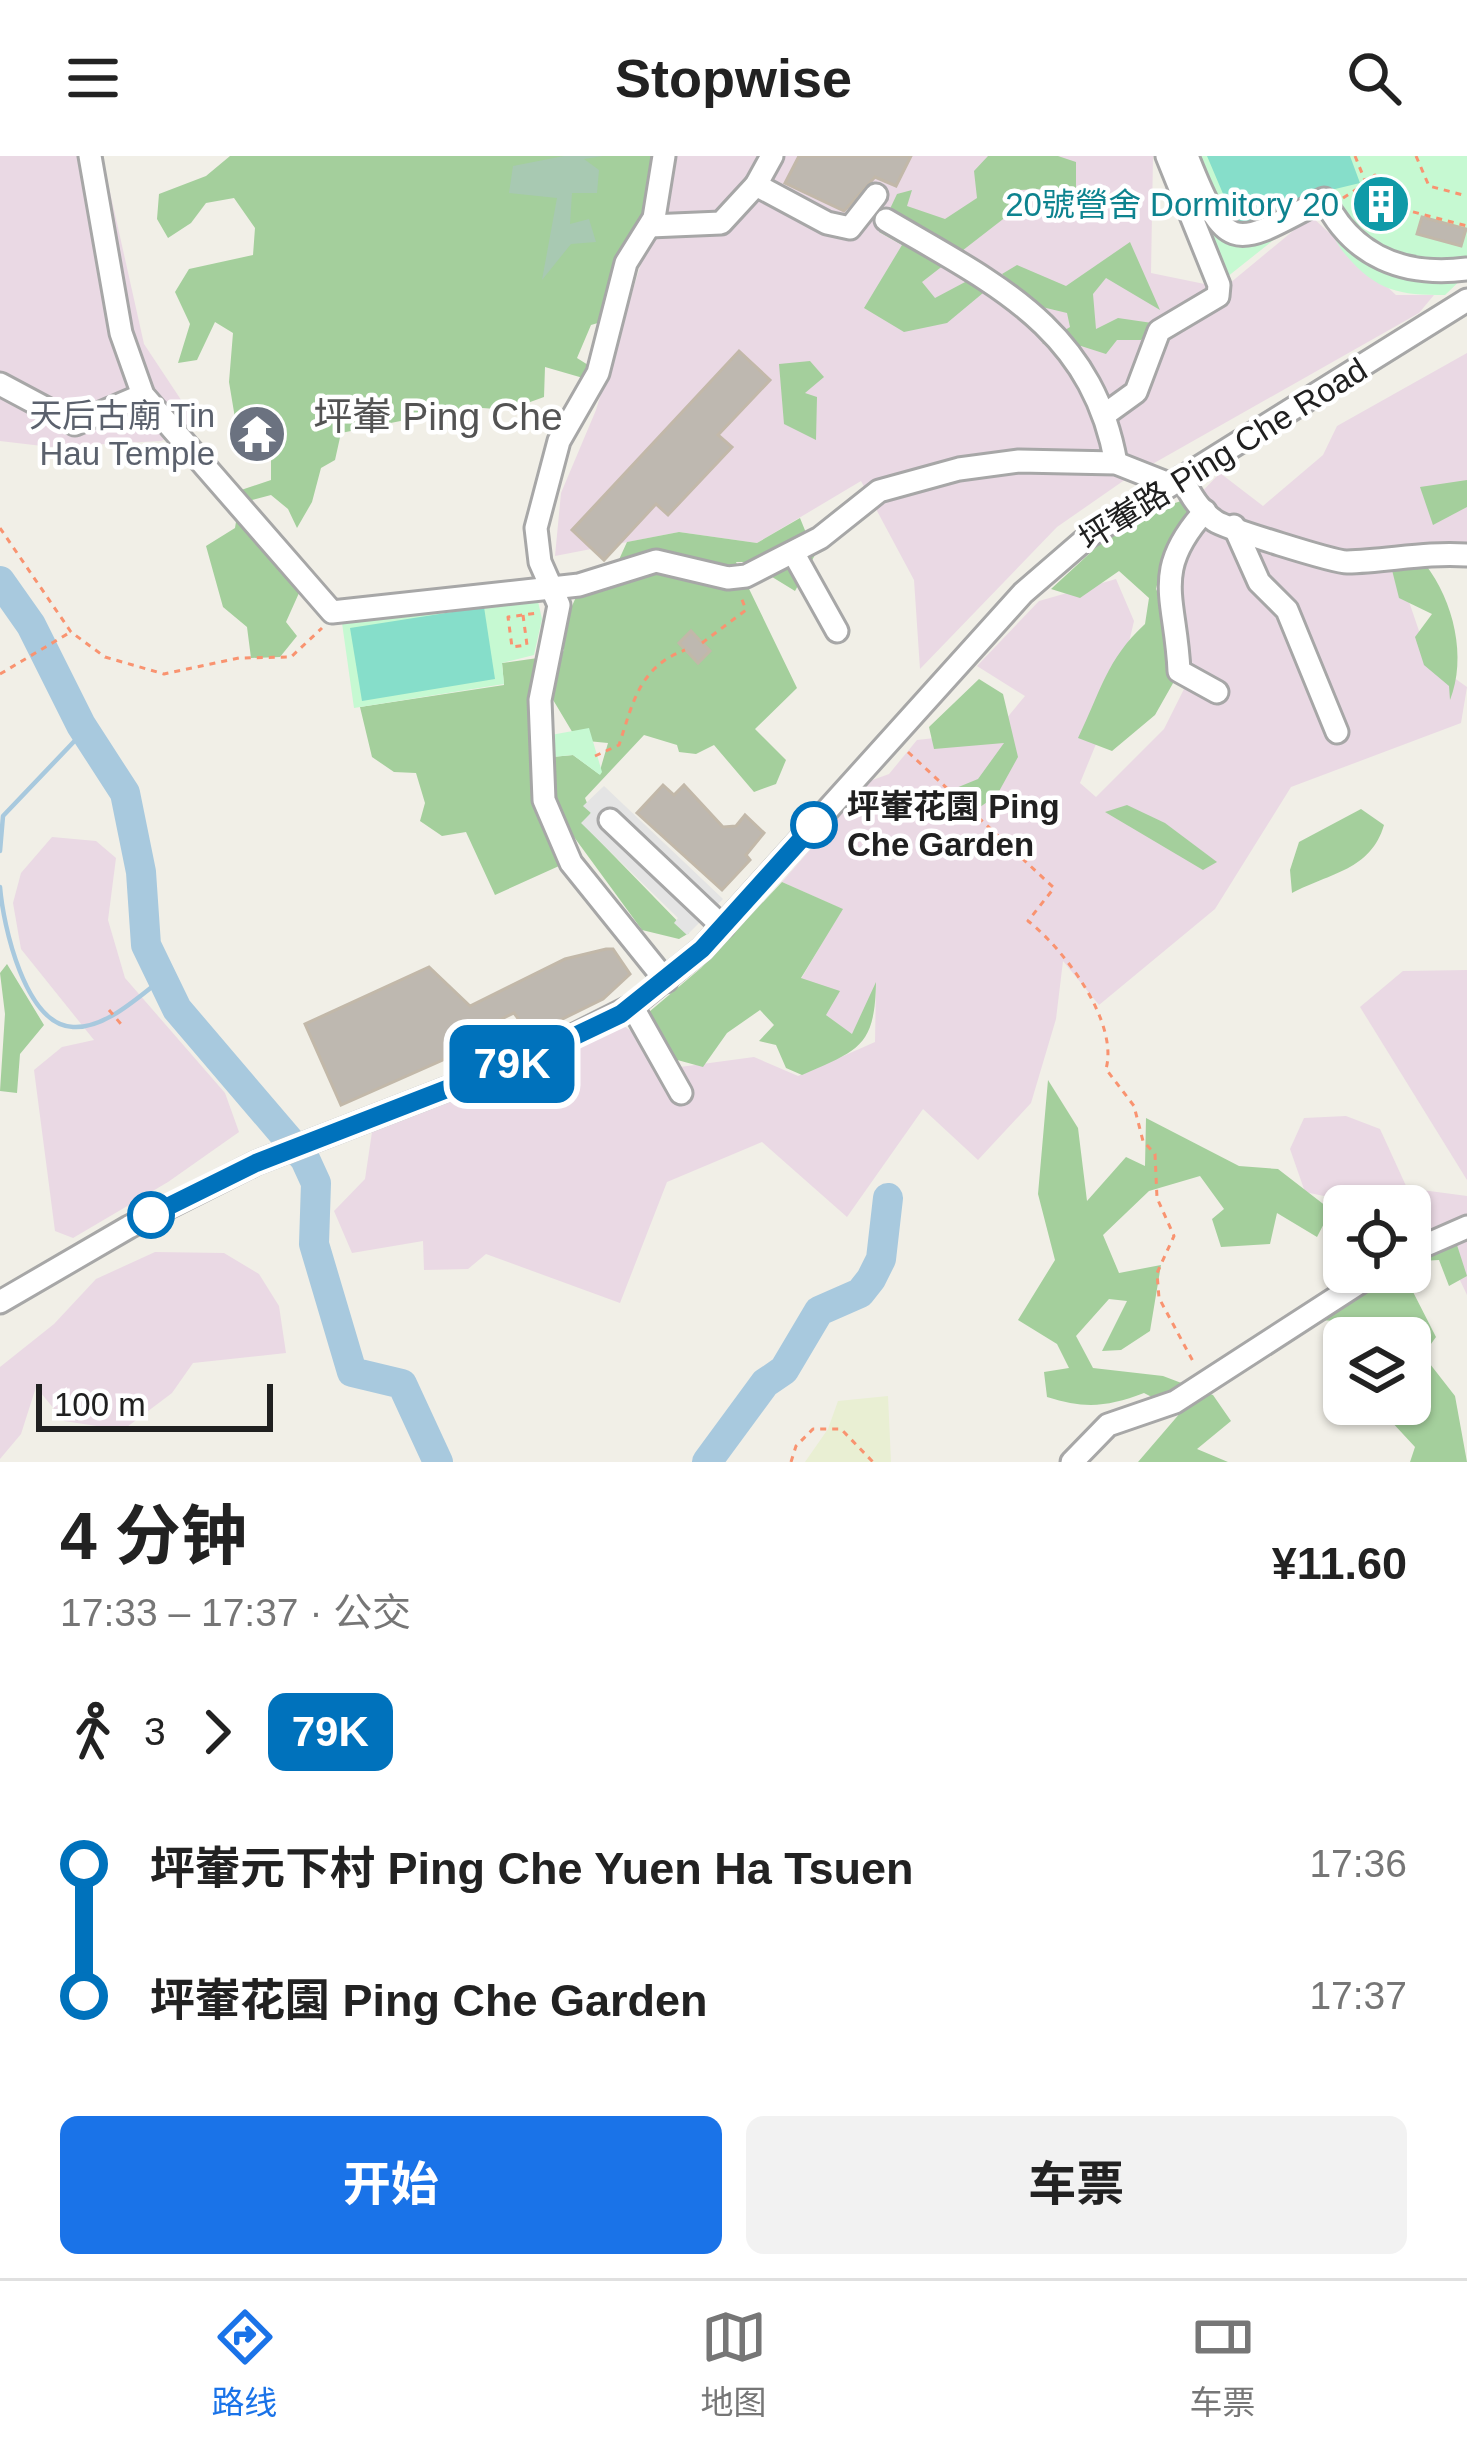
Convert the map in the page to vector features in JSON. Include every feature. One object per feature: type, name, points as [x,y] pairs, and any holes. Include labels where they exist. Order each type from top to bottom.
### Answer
[{"type":"street","points":[[90,156],[121,333],[143,395],[332,612],[551,584],[584,584],[656,561],[734,578],[794,554],[894,485],[1004,462],[1116,463],[1176,481],[1220,524],[1342,562],[1432,552],[1467,555]]},
{"type":"street","points":[[664,156],[650,226],[626,263],[598,373],[546,474],[536,528],[541,562],[559,612],[542,683],[538,746],[549,817],[571,862],[666,981]]},
{"type":"street","points":[[650,226],[721,223],[756,185],[772,156]]},
{"type":"street","points":[[1107,413],[1136,392],[1159,332],[1218,296],[1219,285],[1168,156]]},
{"type":"street","points":[[1187,156],[1211,218],[1233,235],[1249,236],[1324,199],[1360,247],[1384,262],[1434,273],[1467,269]]},
{"type":"street","points":[[756,185],[827,224],[850,228],[876,195]]},
{"type":"street","points":[[886,220],[981,272],[1052,331],[1107,413],[1116,463]]},
{"type":"street","name":"坪輋路 Ping Che Road","points":[[0,1302],[129,1227],[256,1163],[537,1054],[632,1006],[723,927],[1023,593],[1089,536],[1467,300]]},
{"type":"street","points":[[0,384],[76,424],[143,395]]},
{"type":"street","points":[[1204,511],[1178,542],[1169,582],[1178,671],[1217,692]]},
{"type":"street","points":[[1234,526],[1259,582],[1287,610],[1337,733]]},
{"type":"street","points":[[794,554],[837,631]]},
{"type":"street","points":[[610,820],[723,927]]},
{"type":"street","points":[[632,1006],[681,1094]]},
{"type":"street","points":[[1431,1243],[1467,1227]]},
{"type":"street","points":[[1072,1462],[1108,1425],[1175,1402],[1343,1293]]},
{"type":"path","points":[[1355,156],[1366,182]]},
{"type":"path","points":[[1417,156],[1430,186],[1467,196]]},
{"type":"path","points":[[1348,194],[1376,175],[1402,209],[1467,226]]},
{"type":"path","points":[[0,528],[71,632],[105,657],[164,674],[239,658],[291,657],[311,643],[332,612]]},
{"type":"path","points":[[702,643],[746,610],[737,587]]},
{"type":"path","points":[[523,615],[527,645],[512,647],[508,617],[539,612]]},
{"type":"path","points":[[0,674],[71,632]]},
{"type":"path","points":[[595,756],[619,746],[636,691],[656,664],[685,650]]},
{"type":"path","points":[[906,751],[1055,892],[1028,921],[1053,947],[1099,1016],[1110,1048],[1106,1069],[1135,1106],[1143,1141],[1155,1154],[1157,1198],[1174,1236],[1157,1274],[1159,1298],[1205,1382]]},
{"type":"path","points":[[109,1010],[121,1024]]},
{"type":"path","points":[[791,1462],[796,1446],[813,1429],[841,1429],[873,1462]]},
{"type":"shaded area","points":[[0,156],[102,156],[144,344],[197,424],[161,441],[51,447],[0,441]]},
{"type":"shaded area","points":[[674,156],[1153,156],[1151,273],[1224,288],[1311,216],[1396,295],[1434,295],[1419,313],[1126,479],[1057,527],[920,669],[914,580],[861,481],[757,543],[679,532],[555,556],[561,493],[596,410]]},
{"type":"shaded area","points":[[1467,353],[1467,556],[1394,558],[1429,660],[1467,687],[1461,723],[1291,787],[1215,909],[1099,1005],[1063,961],[1056,1019],[1031,1103],[978,1160],[923,1109],[847,1217],[762,1142],[667,1182],[620,1303],[486,1254],[468,1269],[424,1270],[423,1241],[352,1253],[334,1211],[365,1179],[372,1132],[624,1026],[680,1067],[754,1057],[798,1076],[875,1042],[876,985],[852,1035],[825,1014],[839,992],[801,979],[842,909],[782,882],[870,781],[889,774],[917,740],[996,731],[1025,696],[977,666],[1039,601],[1116,579],[1134,621],[1117,693],[1080,783],[1096,797],[1164,729],[1184,689],[1166,600],[1190,504],[1220,473],[1263,506],[1323,455],[1337,426]]},
{"type":"shaded area","points":[[604,786],[723,899],[687,935],[674,923],[678,918],[581,823],[591,813],[583,806]]},
{"type":"shaded area","points":[[52,837],[96,841],[116,858],[108,920],[125,978],[225,1093],[239,1132],[168,1182],[73,1238],[55,1231],[34,1070],[62,1047],[94,1040],[21,949],[13,903],[21,873]]},
{"type":"shaded area","points":[[1467,970],[1467,1180],[1360,1007],[1403,971]]},
{"type":"shaded area","points":[[1346,1116],[1380,1129],[1406,1185],[1323,1185],[1323,1196],[1305,1192],[1290,1149],[1304,1118]]},
{"type":"shaded area","points":[[1431,1191],[1467,1196],[1467,1295],[1440,1238],[1431,1234]]},
{"type":"shaded area","points":[[155,1252],[224,1253],[259,1274],[279,1306],[286,1353],[193,1363],[172,1393],[123,1430],[64,1421],[36,1387],[21,1434],[0,1459],[0,1367],[54,1324],[96,1279]]},
{"type":"green space","points":[[230,156],[664,156],[608,320],[591,325],[577,358],[596,370],[590,380],[545,367],[544,397],[508,410],[470,407],[341,433],[335,460],[321,468],[312,502],[297,528],[288,509],[271,495],[252,500],[258,524],[299,593],[286,622],[297,636],[280,657],[251,658],[247,627],[223,607],[206,546],[235,528],[241,490],[271,480],[271,414],[235,418],[229,382],[233,333],[215,322],[197,360],[178,363],[190,324],[175,292],[189,269],[253,255],[255,228],[234,198],[206,203],[191,223],[168,238],[157,219],[159,194],[206,176]]},
{"type":"green space","points":[[564,156],[603,156],[584,159],[599,170],[597,193],[572,193],[570,224],[589,219],[596,242],[571,244],[542,280],[557,198],[509,193],[513,166]]},
{"type":"green space","points":[[988,156],[1058,156],[1076,162],[1076,188],[1018,190],[1025,202],[922,282],[935,298],[967,281],[983,293],[947,323],[904,332],[864,308],[902,245],[879,232],[897,194],[912,190],[907,206],[945,219],[977,198],[974,171]]},
{"type":"green space","points":[[1174,156],[1467,156],[1467,274],[1445,295],[1390,289],[1357,267],[1310,211],[1222,281]]},
{"type":"green space","points":[[1207,156],[1350,156],[1360,183],[1331,190],[1254,227],[1235,222]]},
{"type":"green space","points":[[1130,242],[1160,310],[1106,278],[1093,294],[1096,329],[1118,318],[1159,324],[1141,340],[1117,340],[1106,354],[1081,346],[1042,344],[1070,327],[1067,313],[1042,307],[1002,274],[1017,265],[1066,286]]},
{"type":"green space","points":[[810,361],[824,377],[805,393],[817,397],[816,440],[784,424],[779,364]]},
{"type":"green space","points":[[1467,480],[1467,507],[1433,525],[1420,487]]},
{"type":"green space","points":[[1184,500],[1200,531],[1166,549],[1156,589],[1189,655],[1155,715],[1112,751],[1078,738],[1113,663],[1145,624],[1149,598],[1119,571],[1080,598],[1051,589],[1127,519]]},
{"type":"green space","points":[[800,518],[815,555],[795,591],[764,572],[761,562],[736,562],[797,688],[755,729],[786,760],[776,784],[754,792],[714,745],[696,754],[679,752],[677,745],[644,735],[585,798],[591,813],[582,823],[689,933],[679,939],[642,930],[555,811],[552,757],[573,755],[599,774],[608,743],[577,740],[543,683],[564,650],[564,624],[576,597],[617,564],[627,542],[679,532],[757,543]]},
{"type":"green space","points":[[1425,564],[1444,595],[1455,630],[1457,666],[1450,700],[1449,686],[1424,665],[1415,637],[1432,614],[1399,598],[1392,570]]},
{"type":"green space","points":[[537,597],[542,619],[534,655],[502,663],[504,684],[354,708],[342,623]]},
{"type":"green space","points":[[484,607],[495,679],[362,701],[350,628]]},
{"type":"green space","points":[[538,658],[530,764],[539,812],[559,866],[495,895],[466,832],[442,836],[420,821],[425,803],[416,773],[394,772],[372,757],[360,707],[504,685],[502,663]]},
{"type":"green space","points":[[979,679],[1003,694],[1018,757],[997,795],[966,817],[939,795],[978,779],[1004,743],[934,749],[929,727]]},
{"type":"green space","points":[[589,728],[600,775],[573,755],[552,757],[551,735]]},
{"type":"green space","points":[[1127,805],[1165,823],[1217,862],[1203,870],[1105,812]]},
{"type":"green space","points":[[1361,809],[1384,825],[1369,852],[1347,868],[1292,893],[1290,870],[1299,842]]},
{"type":"green space","points":[[782,882],[843,909],[801,978],[840,991],[826,1015],[852,1034],[876,982],[867,1034],[850,1052],[802,1075],[786,1068],[776,1045],[759,1041],[774,1025],[760,1010],[727,1033],[703,1067],[670,1058],[649,1012],[701,968]]},
{"type":"green space","points":[[7,964],[44,1025],[20,1054],[17,1093],[0,1091],[5,1014],[0,973]]},
{"type":"green space","points":[[1048,1080],[1078,1128],[1087,1201],[1126,1157],[1145,1166],[1146,1118],[1239,1166],[1278,1169],[1323,1204],[1323,1225],[1317,1237],[1277,1213],[1270,1244],[1221,1247],[1212,1219],[1224,1209],[1200,1176],[1149,1191],[1103,1235],[1119,1273],[1161,1265],[1150,1331],[1121,1350],[1102,1351],[1127,1301],[1109,1299],[1076,1336],[1093,1368],[1163,1376],[1213,1395],[1231,1421],[1197,1449],[1228,1462],[1138,1462],[1181,1412],[1144,1393],[1096,1405],[1047,1397],[1044,1372],[1069,1368],[1057,1344],[1018,1320],[1055,1260],[1038,1194]]},
{"type":"green space","points":[[1431,1239],[1457,1245],[1467,1276],[1449,1286],[1439,1260],[1431,1260]]},
{"type":"green space","points":[[1346,1293],[1414,1293],[1426,1317],[1323,1317],[1316,1320]]},
{"type":"green space","points":[[1431,1365],[1455,1396],[1467,1462],[1410,1462],[1415,1447],[1395,1425],[1431,1425]]},
{"type":"green space","points":[[888,1396],[891,1462],[805,1462],[828,1429],[838,1401]]},
{"type":"building","points":[[799,156],[911,156],[896,186],[875,177],[844,211],[785,183]]},
{"type":"building","name":"20號營舍 Dormitory 20","points":[[1376,181],[1402,217],[1387,228],[1361,191]]},
{"type":"building","points":[[1422,217],[1466,229],[1461,246],[1417,234]]},
{"type":"building","points":[[739,351],[770,380],[718,435],[732,447],[668,515],[656,504],[604,560],[572,530]]},
{"type":"building","points":[[691,631],[710,651],[698,663],[679,643]]},
{"type":"building","points":[[663,785],[674,795],[684,785],[723,827],[736,826],[745,815],[764,833],[746,855],[750,860],[722,890],[637,813]]},
{"type":"building","points":[[613,949],[630,974],[603,999],[530,1035],[514,1013],[475,1032],[479,1044],[341,1105],[305,1024],[429,967],[470,1006],[565,959]]},
{"type":"waterway","points":[[0,581],[31,625],[81,725],[125,793],[141,872],[146,945],[177,1009],[305,1159],[316,1183],[314,1244],[352,1372],[402,1384],[438,1462]]},
{"type":"waterway","points":[[0,851],[3,816],[85,730]]},
{"type":"waterway","points":[[0,887],[20,970],[42,1010],[56,1022],[73,1027],[97,1023],[162,979]]},
{"type":"waterway","points":[[707,1462],[765,1383],[784,1370],[819,1311],[860,1293],[871,1279],[881,1259],[888,1198]]},
{"type":"bus line","name":"79K","points":[[151,1215],[256,1163],[537,1054],[621,1014],[702,949],[814,825]]},
{"type":"place","name":"20號營舍 Dormitory 20","points":[[1381,204]]},
{"type":"place","name":"天后古廟 Tin Hau Temple","points":[[257,434]]},
{"type":"place","name":"坪輋花園 Ping Che Garden","points":[[814,825]]},
{"type":"district","name":"坪輋 Ping Che","points":[[438,416]]}]
